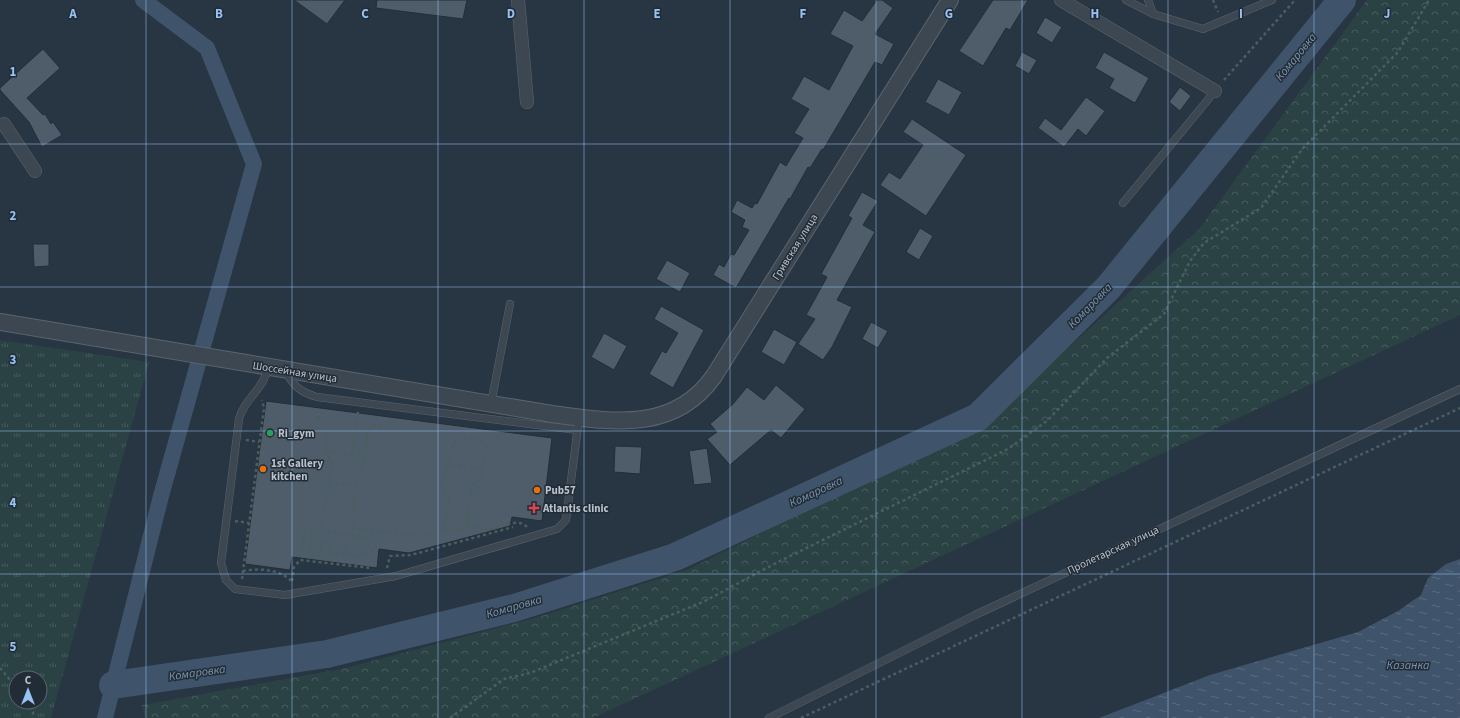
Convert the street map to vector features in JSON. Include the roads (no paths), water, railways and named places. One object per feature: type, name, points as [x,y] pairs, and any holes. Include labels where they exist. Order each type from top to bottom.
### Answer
[{"type":"street","points":[[518,0],[527,102]]},
{"type":"street","name":"Гривская улица","points":[[582,422],[635,420],[662,416],[684,406],[708,385],[950,0]]},
{"type":"street","points":[[1061,0],[1215,91]]},
{"type":"street","points":[[1,123],[35,171]]},
{"type":"street","name":"Шоссейная улица","points":[[0,322],[491,404],[582,422]]},
{"type":"lane","points":[[1126,0],[1153,14],[1202,29],[1272,0]]},
{"type":"lane","points":[[1148,0],[1153,14]]},
{"type":"lane","points":[[1123,203],[1215,91]]},
{"type":"lane","points":[[491,404],[510,304]]},
{"type":"lane","points":[[268,367],[266,378],[242,412],[239,419],[221,563],[226,580],[236,589],[285,595],[396,576],[557,529],[566,520],[582,422],[317,397],[299,390],[292,383],[285,370]]},
{"type":"lane","name":"Пролетарская улица","points":[[770,718],[975,615],[1460,389]]},
{"type":"water","name":"Казанка","points":[[1460,559],[1460,718],[1099,718],[1210,675],[1358,632],[1398,611],[1421,595],[1428,578],[1446,564]]},
{"type":"waterway","points":[[105,718],[161,496],[254,164],[207,48],[143,0]]},
{"type":"waterway","name":"Комаровка","points":[[113,685],[327,654],[514,608],[675,557],[978,417],[1108,288],[1342,0]]},
{"type":"place","name":"Ri_gym","points":[[270,433]]},
{"type":"place","name":"1st Gallery kitchen","points":[[263,469]]},
{"type":"place","name":"Pub57","points":[[537,490]]},
{"type":"place","name":"Atlantis clinic","points":[[534,508]]}]
